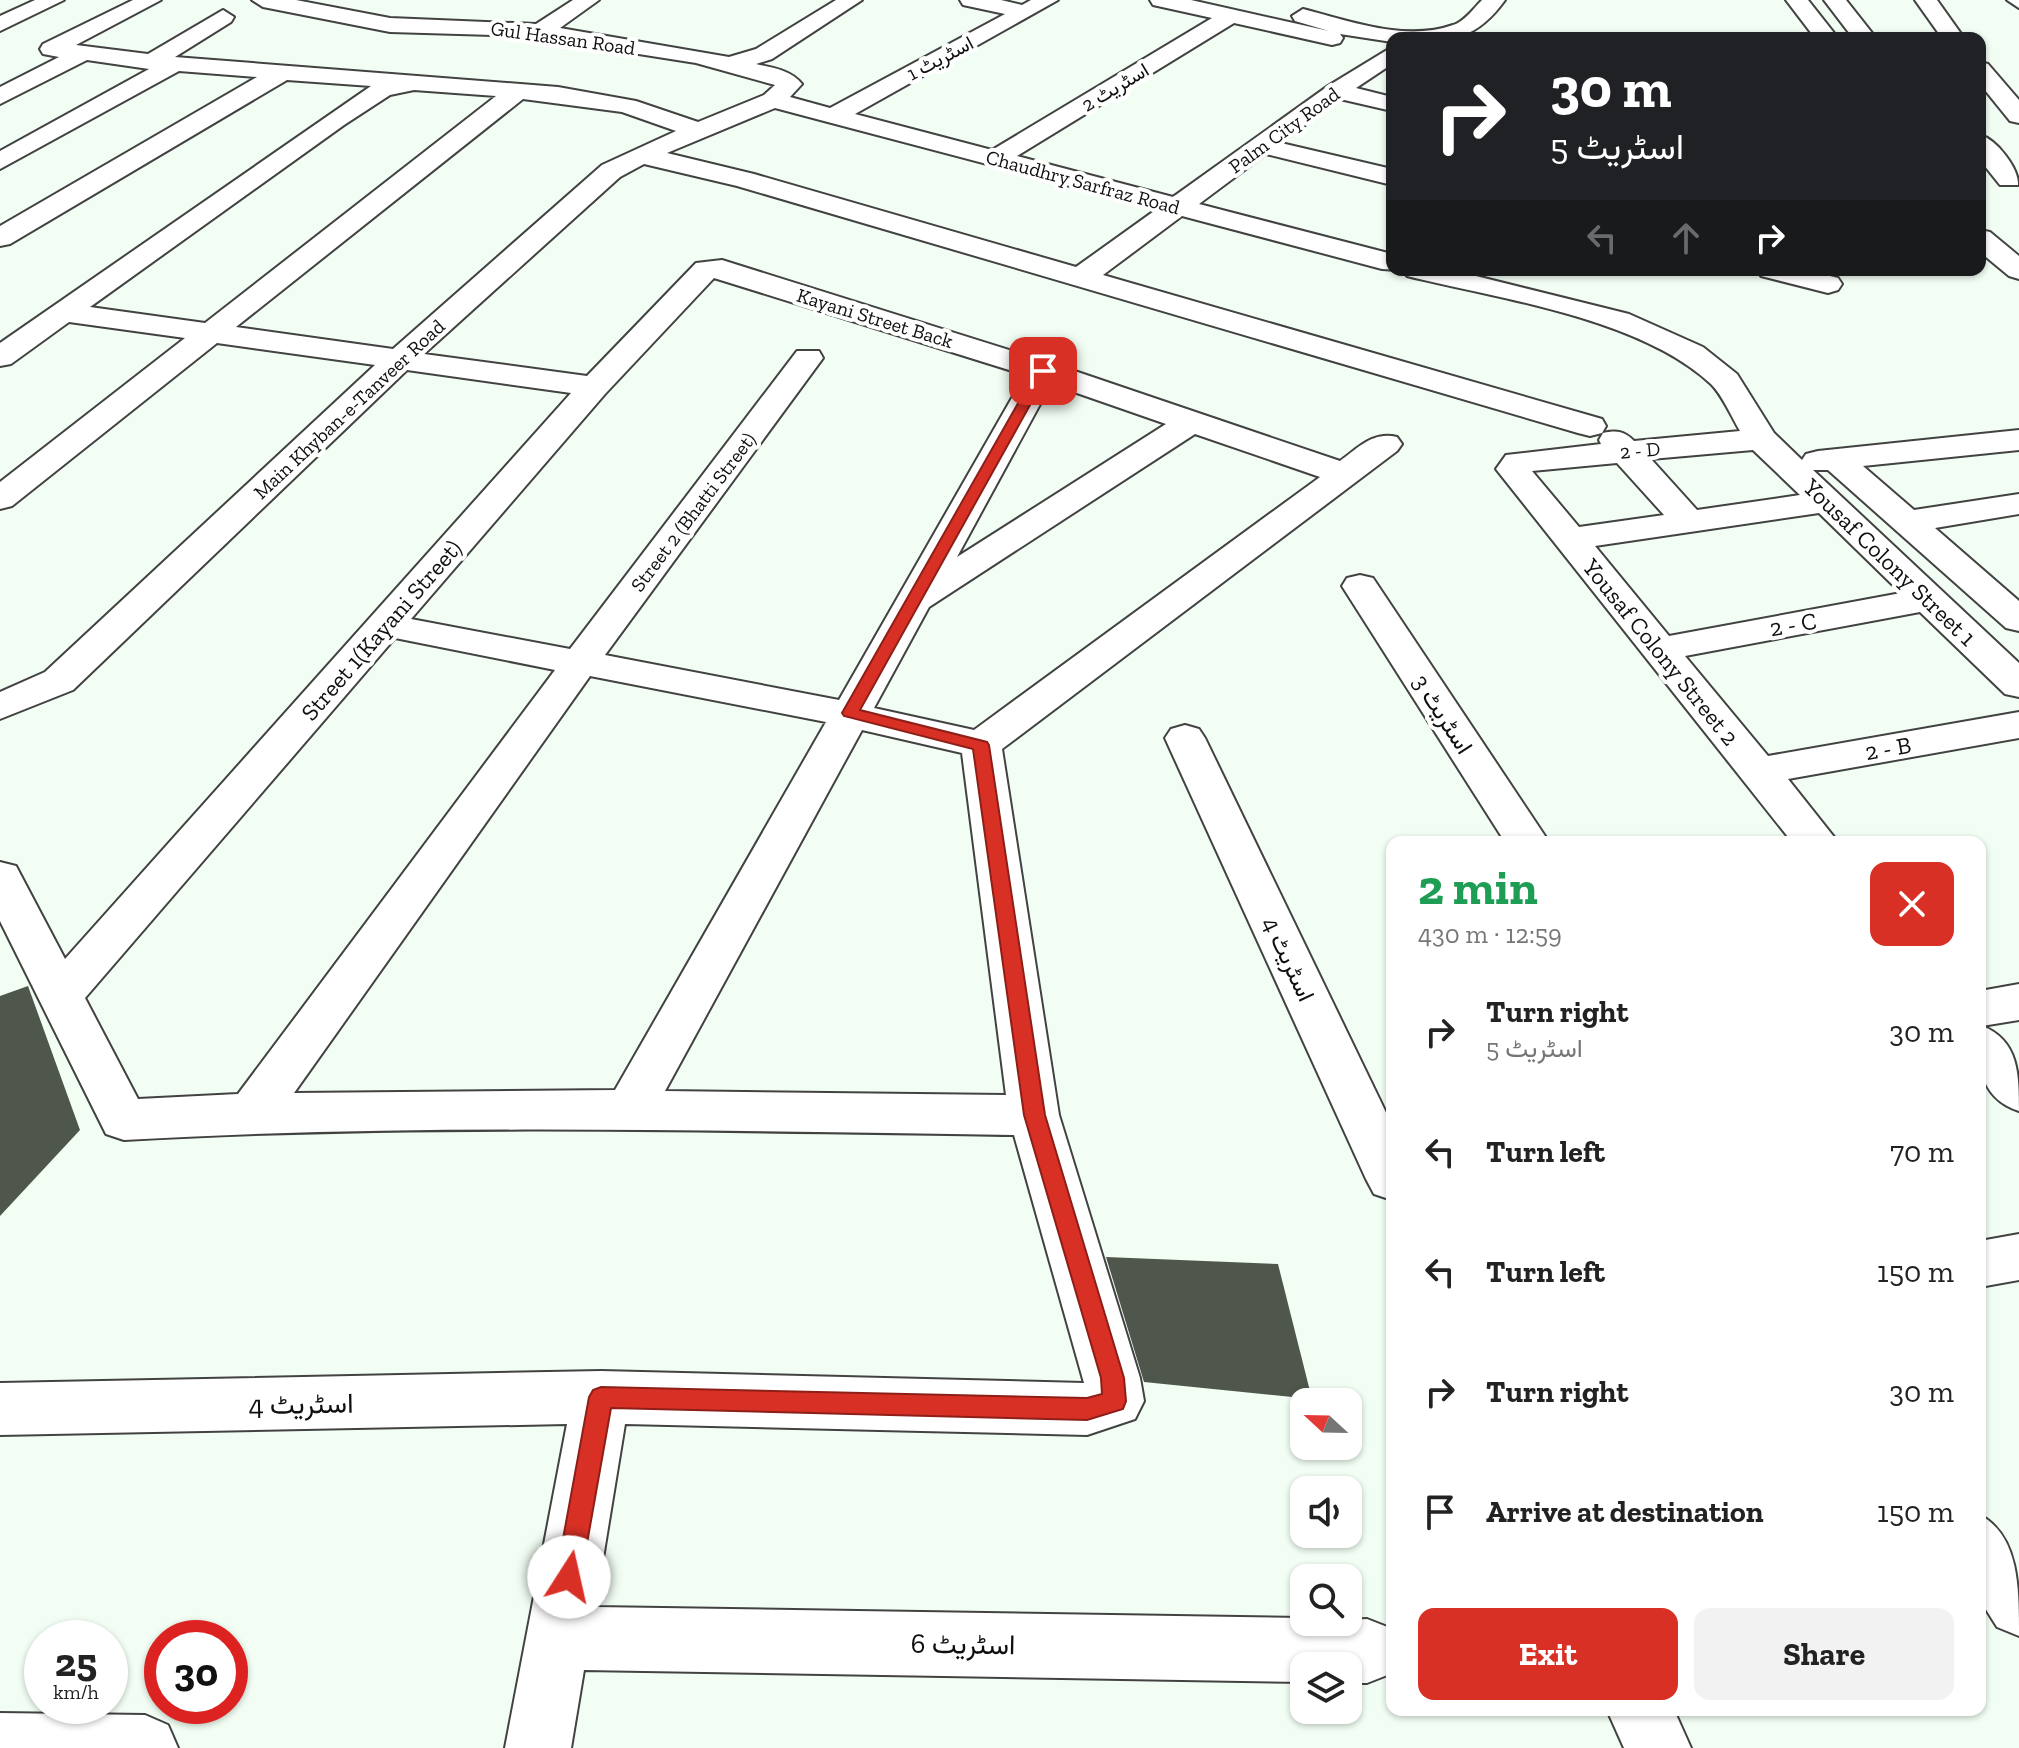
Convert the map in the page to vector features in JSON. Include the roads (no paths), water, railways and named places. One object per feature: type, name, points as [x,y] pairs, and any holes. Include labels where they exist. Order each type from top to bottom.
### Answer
[{"type":"street","points":[[0,24],[53,0]]},
{"type":"street","points":[[150,0],[52,47],[82,54],[163,63],[558,94],[627,106],[705,129]]},
{"type":"street","name":"Gul Hassan Road","points":[[263,0],[390,25],[539,32],[732,64],[776,76],[790,84],[773,100]]},
{"type":"street","points":[[539,32],[588,0]]},
{"type":"street","points":[[732,64],[764,54],[851,0]]},
{"type":"street","points":[[971,0],[1025,12]]},
{"type":"street","name":"اسٹریٹ 1","points":[[833,116],[1047,0]]},
{"type":"street","points":[[1161,0],[1332,38]]},
{"type":"street","points":[[1306,17],[1329,0]]},
{"type":"street","points":[[1454,32],[1464,30],[1494,0]]},
{"type":"street","points":[[1797,0],[1822,32]]},
{"type":"street","points":[[1835,0],[1860,32]]},
{"type":"street","points":[[1926,0],[1949,32]]},
{"type":"street","points":[[390,25],[422,6]]},
{"type":"street","points":[[1261,6],[1355,31],[1386,34]]},
{"type":"street","name":"اسٹریٹ 2","points":[[997,158],[1232,15]]},
{"type":"street","points":[[0,161],[163,63],[223,17]]},
{"type":"street","points":[[603,62],[626,46]]},
{"type":"street","points":[[7,347],[63,312],[335,120],[382,90],[414,83],[465,49]]},
{"type":"street","points":[[0,97],[82,54]]},
{"type":"street","name":"Palm City Road","points":[[1080,278],[1386,58]]},
{"type":"street","points":[[0,238],[282,73]]},
{"type":"street","points":[[558,94],[581,78]]},
{"type":"street","points":[[1986,78],[2019,116]]},
{"type":"street","points":[[0,499],[518,91]]},
{"type":"street","points":[[1336,91],[1386,103]]},
{"type":"street","name":"Chaudhry Sarfraz Road","points":[[773,100],[1386,261]]},
{"type":"street","name":"Main Khyban-e-Tanveer Road","points":[[0,707],[59,681],[399,360],[611,171],[641,155],[773,100]]},
{"type":"street","points":[[906,135],[938,117]]},
{"type":"street","points":[[1262,146],[1386,176]]},
{"type":"street","points":[[1986,149],[2014,179]]},
{"type":"street","points":[[641,155],[745,180],[1080,278],[1610,439],[1688,521]]},
{"type":"street","points":[[1986,180],[2014,179]]},
{"type":"street","points":[[27,191],[67,198]]},
{"type":"street","points":[[1986,243],[2019,270]]},
{"type":"street","name":"Kayani Street Back","points":[[706,269],[722,269],[1043,371],[1342,473]]},
{"type":"street","name":"Street 1(Kayani Street)","points":[[60,996],[594,387],[706,269]]},
{"type":"street","points":[[1986,274],[2019,301]]},
{"type":"street","points":[[1795,276],[1828,284]]},
{"type":"street","points":[[1478,277],[1618,320],[1692,354],[1726,381],[1761,439]]},
{"type":"street","points":[[63,312],[594,387]]},
{"type":"street","name":"Street 2 (Bhatti Street)","points":[[252,1113],[578,665],[808,358]]},
{"type":"street","points":[[629,1110],[1043,371]]},
{"type":"street","points":[[911,603],[1192,421]]},
{"type":"street","name":"2 - D","points":[[1518,462],[1610,439],[1761,439]]},
{"type":"street","name":"Yousaf Colony Street 1","points":[[1761,439],[2019,685]]},
{"type":"street","points":[[1788,464],[2019,440]]},
{"type":"street","points":[[981,745],[1342,473],[1385,444]]},
{"type":"street","points":[[1835,459],[2012,607]]},
{"type":"street","name":"Yousaf Colony Street 2","points":[[1518,462],[1513,469],[1811,836]]},
{"type":"street","points":[[1569,539],[1827,502]]},
{"type":"street","points":[[1911,521],[2019,504]]},
{"type":"street","name":"اسٹریٹ 3","points":[[1360,586],[1523,836]]},
{"type":"street","name":"2 - C","points":[[1659,649],[1928,599]]},
{"type":"street","points":[[385,625],[578,665],[850,713],[981,745]]},
{"type":"street","name":"2 - B","points":[[1758,771],[2019,725]]},
{"type":"street","name":"اسٹریٹ 4","points":[[1185,738],[1386,1166]]},
{"type":"street","points":[[0,877],[124,1120],[252,1113],[629,1110],[1034,1115],[981,745]]},
{"type":"street","points":[[1986,1008],[2019,1002]]},
{"type":"street","points":[[1986,1052],[2019,1092]]},
{"type":"street","name":"اسٹریٹ 4","points":[[0,1409],[601,1397],[1087,1409],[1115,1401],[1112,1378],[1034,1115]]},
{"type":"street","points":[[1986,1263],[2019,1257]]},
{"type":"street","points":[[538,1748],[601,1397]]},
{"type":"street","points":[[1986,1553],[2019,1605]]},
{"type":"street","name":"اسٹریٹ 6","points":[[558,1638],[1367,1651]]},
{"type":"street","points":[[1643,1716],[1658,1748]]},
{"type":"street","points":[[0,1746],[145,1748]]}]
